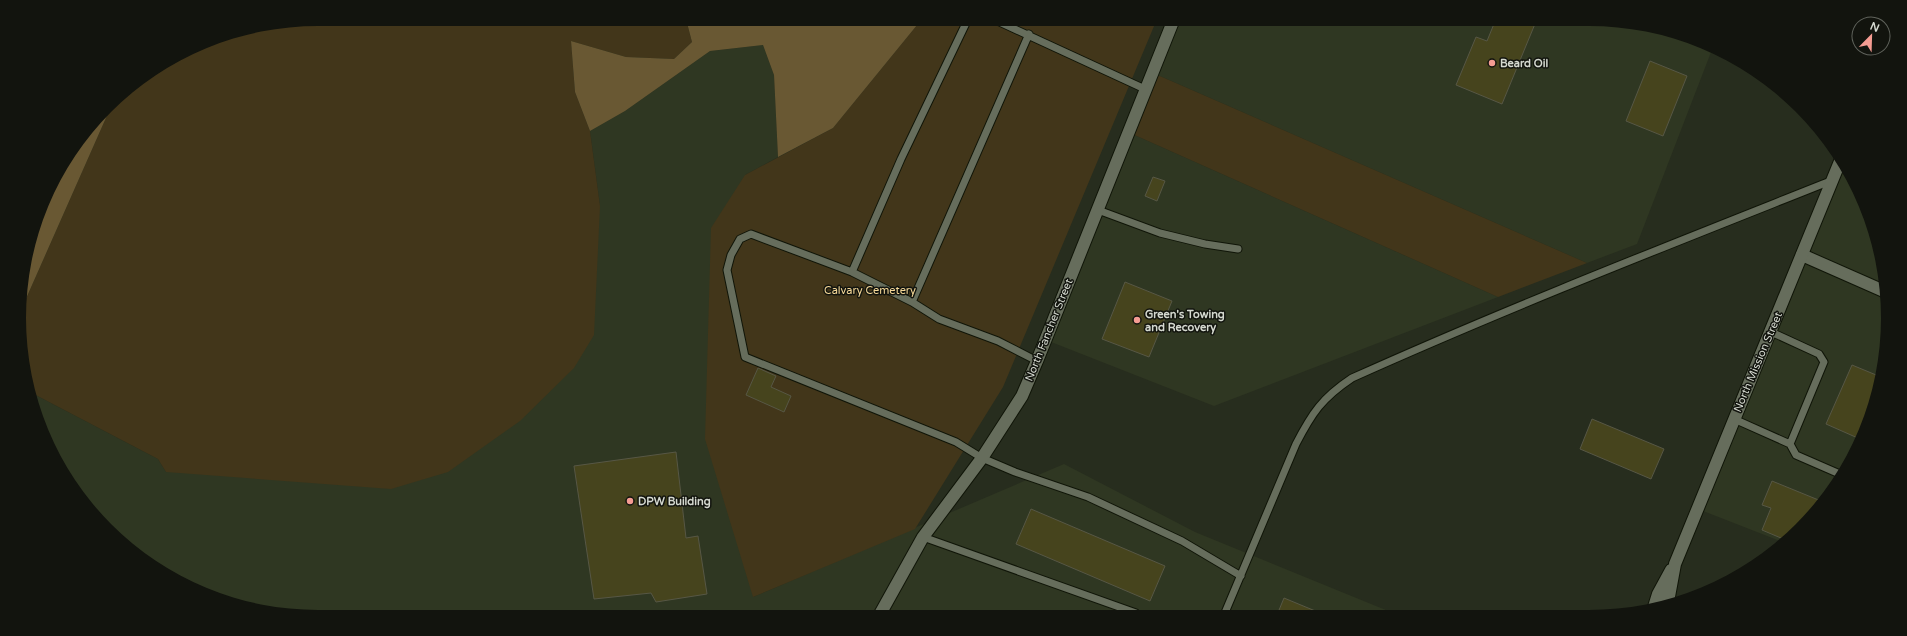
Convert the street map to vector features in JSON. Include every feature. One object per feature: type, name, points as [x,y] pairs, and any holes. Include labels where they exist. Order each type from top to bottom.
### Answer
[{"type":"street","name":"North Fancher Street","points":[[882,610],[923,537],[982,458],[1022,396],[1147,90],[1171,26]]},
{"type":"street","name":"North Mission Street","points":[[1656,602],[1661,587],[1675,564],[1838,166]]},
{"type":"street","points":[[1802,255],[1879,289]]},
{"type":"street","name":"North Mission Street","points":[[1669,599],[1675,564]]},
{"type":"lane","points":[[852,272],[898,166],[965,26]]},
{"type":"lane","points":[[1010,26],[1147,90]]},
{"type":"lane","points":[[912,302],[1029,34]]},
{"type":"lane","points":[[1226,610],[1296,444],[1310,417],[1332,391],[1352,378],[1537,298],[1683,238],[1834,179]]},
{"type":"lane","points":[[1098,210],[1160,233],[1205,244],[1238,249]]},
{"type":"lane","points":[[1037,361],[998,342],[939,319],[912,302],[852,272],[751,234],[740,239],[731,255],[727,270],[745,357],[956,442],[982,458],[1015,472],[1088,497],[1182,541],[1241,576]]},
{"type":"lane","points":[[1771,332],[1819,354],[1824,362],[1790,444]]},
{"type":"lane","points":[[1734,419],[1790,444],[1796,455],[1837,473]]},
{"type":"lane","points":[[923,537],[1128,610]]},
{"type":"shaded area","points":[[688,26],[916,26],[833,128],[778,157],[774,75],[763,45],[710,51],[625,111],[590,131],[575,92],[571,41],[626,57],[674,59],[692,42]]},
{"type":"shaded area","points":[[1172,26],[1589,26],[1627,28],[1665,36],[1683,41],[1711,53],[1637,244],[1587,263],[1153,73]]},
{"type":"shaded area","points":[[763,45],[774,75],[778,157],[745,175],[753,597],[1064,464],[1195,532],[1386,610],[318,610],[280,608],[224,595],[172,571],[140,550],[125,538],[98,511],[86,496],[65,464],[56,447],[41,412],[36,395],[158,459],[166,472],[600,206],[590,131],[625,111],[710,51]]},
{"type":"shaded area","points":[[106,117],[27,296],[28,280],[36,242],[48,206],[75,156],[98,125]]},
{"type":"shaded area","points":[[1130,133],[1498,297],[1214,406],[1046,340]]},
{"type":"shaded area","points":[[1839,167],[1851,189],[1866,224],[1879,280],[1881,318],[1879,356],[1871,394],[1859,430],[1842,464],[1821,496],[1809,511],[1779,541],[1698,509]]},
{"type":"green space","points":[[318,26],[688,26],[692,42],[674,59],[626,57],[571,41],[575,92],[590,131],[600,206],[594,335],[574,368],[520,421],[448,472],[391,489],[166,472],[158,459],[36,395],[28,356],[26,318],[27,296],[106,117],[125,98],[140,86],[172,65],[206,48],[242,36],[280,28]]},
{"type":"green space","name":"Calvary Cemetery","points":[[916,26],[1154,26],[1003,387],[915,529],[753,597],[705,439],[711,228],[745,175],[833,128]]},
{"type":"green space","points":[[1153,73],[1587,263],[1498,297],[1130,133]]},
{"type":"building","name":"Beard Oil","points":[[1493,26],[1534,26],[1502,104],[1456,85],[1476,37],[1487,41]]},
{"type":"building","points":[[1650,61],[1687,76],[1663,136],[1626,121]]},
{"type":"building","points":[[1153,177],[1165,181],[1157,201],[1145,196]]},
{"type":"building","name":"Green's Towing and Recovery","points":[[1125,282],[1172,301],[1149,357],[1102,339]]},
{"type":"building","points":[[1852,365],[1875,375],[1866,412],[1856,437],[1826,424]]},
{"type":"building","points":[[758,368],[776,376],[771,387],[791,396],[784,412],[746,395]]},
{"type":"building","points":[[1592,419],[1664,449],[1651,479],[1580,449]]},
{"type":"building","name":"DPW Building","points":[[676,452],[686,538],[698,536],[707,594],[656,602],[651,593],[594,599],[574,466]]},
{"type":"building","points":[[1772,481],[1818,500],[1782,538],[1762,530],[1771,508],[1762,505]]},
{"type":"building","points":[[1031,509],[1165,566],[1150,601],[1016,544]]},
{"type":"building","points":[[1284,598],[1313,610],[1279,610]]},
{"type":"place","name":"Beard Oil","points":[[1492,63]]},
{"type":"place","name":"Green's Towing and Recovery","points":[[1137,320]]},
{"type":"place","name":"DPW Building","points":[[630,501]]}]
